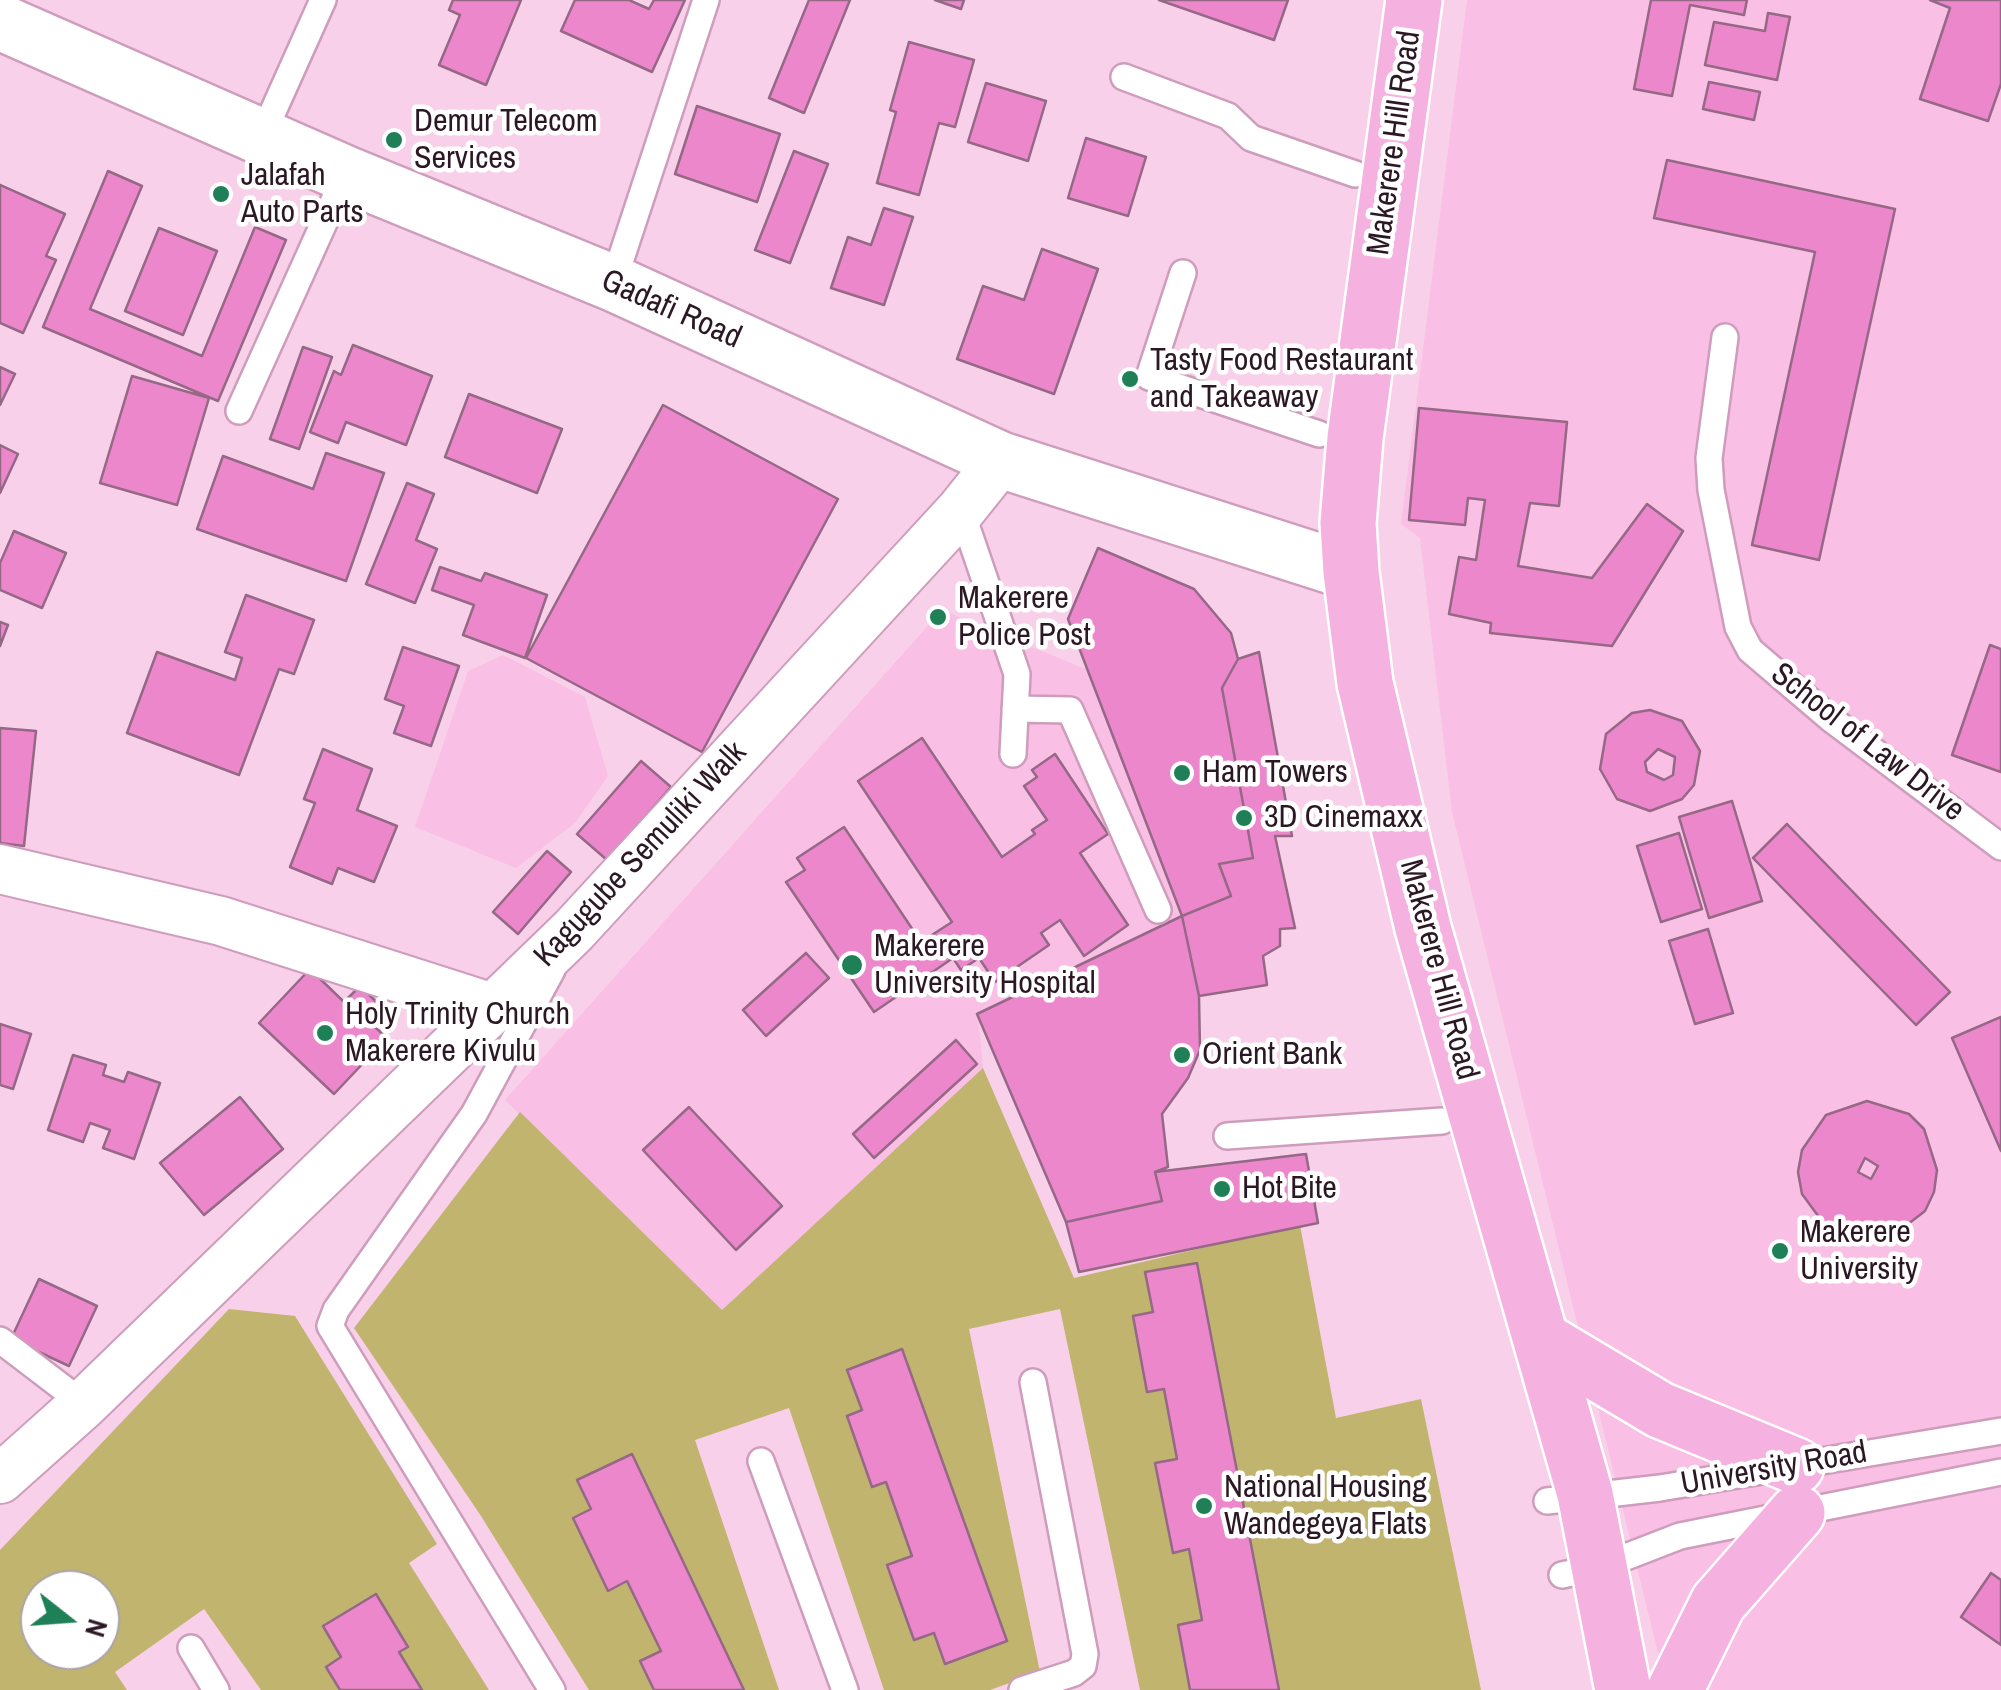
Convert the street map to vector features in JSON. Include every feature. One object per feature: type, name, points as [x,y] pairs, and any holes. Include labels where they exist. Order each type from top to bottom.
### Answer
[{"type":"main road","name":"Makerere Hill Road","points":[[1378,0],[1319,434],[1311,522],[1332,566],[1365,683],[1423,928],[1541,1340],[1581,1571],[1623,1690]]},
{"type":"main road","name":"Makerere Hill Road","points":[[1414,0],[1354,438],[1348,523],[1332,566],[1330,692],[1388,938],[1442,1121],[1566,1497]]},
{"type":"main road","points":[[1541,1340],[1796,1489],[1718,1603],[1675,1690]]},
{"type":"main road","name":"Makerere Hill Road","points":[[1581,1571],[1585,1690]]},
{"type":"street","name":"Gadafi Road","points":[[0,22],[346,174],[613,283],[1002,460],[1332,566]]},
{"type":"street","name":"Kagugube Semuliki Walk","points":[[0,1479],[84,1404],[573,931],[961,510],[1002,460]]},
{"type":"street","points":[[0,869],[221,921],[493,1008]]},
{"type":"lane","points":[[262,136],[322,0]]},
{"type":"lane","points":[[613,283],[706,0]]},
{"type":"lane","points":[[1124,77],[1228,116],[1251,138],[1356,174]]},
{"type":"lane","points":[[240,411],[346,174]]},
{"type":"lane","points":[[1184,273],[1149,377],[1319,434]]},
{"type":"lane","name":"School of Law Drive","points":[[1725,337],[1710,458],[1711,490],[1738,627],[1750,650],[1831,719],[2001,847]]},
{"type":"lane","points":[[961,510],[1017,674],[1013,754]]},
{"type":"lane","points":[[1015,709],[1070,710],[1158,910]]},
{"type":"lane","points":[[552,1690],[330,1326],[336,1310],[474,1114],[573,931]]},
{"type":"lane","points":[[1227,1136],[1442,1121]]},
{"type":"lane","points":[[0,1340],[84,1404]]},
{"type":"lane","points":[[1022,1690],[1074,1674],[1083,1666],[1085,1654],[1033,1382]]},
{"type":"lane","name":"University Road","points":[[1581,1571],[1796,1489],[2001,1431]]},
{"type":"lane","points":[[761,1461],[845,1690]]},
{"type":"lane","name":"University Road","points":[[1566,1497],[1660,1488],[1796,1489],[2001,1472]]},
{"type":"lane","points":[[191,1648],[216,1690]]},
{"type":"shaded area","name":"Makerere University","points":[[1467,0],[2001,0],[2001,1690],[1667,1690],[1452,812],[1420,538],[1401,524]]},
{"type":"shaded area","name":"Makerere University Hospital","points":[[942,610],[1088,670],[1182,916],[978,1014],[983,1068],[722,1310],[505,1100]]},
{"type":"shaded area","points":[[503,655],[585,697],[608,776],[575,823],[516,868],[415,827],[468,671]]},
{"type":"shaded area","points":[[983,1068],[1074,1278],[1300,1225],[1336,1418],[1421,1399],[1481,1690],[1140,1690],[1060,1309],[969,1329],[1040,1672],[990,1690],[884,1690],[789,1408],[695,1440],[779,1690],[589,1690],[481,1516],[354,1328],[520,1112],[722,1310]]},
{"type":"shaded area","points":[[229,1309],[295,1316],[437,1544],[409,1563],[489,1690],[261,1690],[204,1609],[120,1668],[120,1570],[20,1570],[20,1670],[118,1670],[115,1672],[127,1690],[0,1690],[0,1550]]},
{"type":"building","points":[[453,0],[521,0],[486,85],[439,65],[460,15],[449,10]]},
{"type":"building","points":[[575,0],[629,0],[649,9],[654,0],[685,0],[652,72],[561,31]]},
{"type":"building","points":[[809,0],[850,0],[804,113],[769,98]]},
{"type":"building","points":[[935,0],[964,0],[961,9]]},
{"type":"building","points":[[1159,0],[1288,0],[1274,40]]},
{"type":"building","points":[[1651,0],[1747,0],[1744,15],[1690,5],[1672,96],[1634,89]]},
{"type":"building","points":[[1930,0],[2001,0],[2001,84],[1988,121],[1920,99],[1950,8]]},
{"type":"building","points":[[1768,13],[1790,17],[1777,80],[1705,65],[1714,22],[1765,31]]},
{"type":"building","points":[[909,42],[974,60],[955,127],[939,123],[919,195],[877,183],[896,112],[890,110]]},
{"type":"building","points":[[1709,82],[1760,92],[1754,120],[1703,109]]},
{"type":"building","points":[[986,83],[1046,101],[1028,161],[968,142]]},
{"type":"building","points":[[697,106],[780,134],[757,202],[675,174]]},
{"type":"building","points":[[1086,138],[1146,157],[1128,216],[1068,198]]},
{"type":"building","points":[[794,151],[828,164],[790,263],[755,250]]},
{"type":"building","points":[[1667,160],[1895,209],[1819,560],[1752,545],[1815,252],[1654,218]]},
{"type":"building","points":[[108,171],[142,186],[90,309],[202,356],[255,227],[286,240],[218,401],[43,327]]},
{"type":"building","points":[[0,185],[65,214],[46,256],[56,260],[23,333],[0,323]]},
{"type":"building","points":[[884,208],[913,217],[884,305],[831,288],[848,237],[871,245]]},
{"type":"building","points":[[159,228],[217,251],[183,335],[125,311]]},
{"type":"building","points":[[1042,249],[1098,269],[1054,394],[957,359],[983,286],[1024,300]]},
{"type":"building","points":[[353,345],[432,376],[406,445],[346,422],[338,443],[310,432],[334,371],[341,375]]},
{"type":"building","points":[[303,347],[332,357],[299,449],[270,439]]},
{"type":"building","points":[[0,367],[15,374],[0,405]]},
{"type":"building","points":[[132,376],[209,398],[177,505],[100,483]]},
{"type":"building","points":[[469,394],[562,429],[537,493],[445,457]]},
{"type":"building","points":[[663,405],[838,499],[702,752],[526,658]]},
{"type":"building","points":[[1419,408],[1567,422],[1559,506],[1530,503],[1518,566],[1592,578],[1647,504],[1683,531],[1612,646],[1490,633],[1491,623],[1449,614],[1459,557],[1476,560],[1485,500],[1468,498],[1465,525],[1409,520]]},
{"type":"building","points":[[0,445],[18,454],[0,493]]},
{"type":"building","points":[[326,453],[384,473],[346,581],[197,529],[223,456],[313,489]]},
{"type":"building","points":[[407,483],[434,494],[416,540],[437,549],[415,603],[366,584]]},
{"type":"building","points":[[14,531],[66,553],[42,608],[0,590],[0,563]]},
{"type":"building","name":"Ham Towers","points":[[1098,548],[1194,589],[1231,633],[1238,659],[1222,688],[1253,858],[1219,864],[1231,896],[1182,916],[1068,619]]},
{"type":"building","points":[[440,567],[481,581],[485,573],[547,595],[525,658],[463,635],[474,605],[432,590]]},
{"type":"building","points":[[246,595],[314,620],[294,674],[279,669],[239,775],[127,733],[157,652],[235,680],[242,658],[225,652]]},
{"type":"building","points":[[0,622],[8,625],[0,646]]},
{"type":"building","points":[[1990,645],[2001,649],[2001,772],[1952,755]]},
{"type":"building","points":[[403,647],[459,666],[431,746],[394,733],[404,706],[385,699]]},
{"type":"building","points":[[1259,652],[1292,836],[1275,836],[1295,928],[1280,929],[1280,946],[1263,956],[1267,985],[1199,996],[1182,916],[1231,896],[1219,864],[1253,858],[1222,688],[1238,659]]},
{"type":"building","points":[[1650,710],[1682,721],[1700,751],[1694,785],[1682,799],[1650,811],[1617,799],[1600,769],[1606,734],[1632,713]],"holes":[[[1658,749],[1675,757],[1673,775],[1664,780],[1647,772],[1645,762]]]},
{"type":"building","points":[[0,728],[36,731],[24,846],[0,843]]},
{"type":"building","points":[[922,738],[1002,857],[1035,834],[1032,830],[1047,820],[1024,786],[1037,777],[1032,770],[1055,754],[1108,834],[1080,853],[1128,925],[1084,956],[1060,920],[1041,933],[1049,945],[995,982],[979,958],[961,970],[953,958],[874,1012],[786,882],[805,870],[797,858],[844,827],[921,942],[952,922],[858,781]]},
{"type":"building","points":[[323,749],[372,769],[357,810],[397,826],[374,882],[338,868],[332,884],[290,867],[315,803],[304,799]]},
{"type":"building","points":[[641,761],[671,787],[607,860],[577,834]]},
{"type":"building","points":[[1732,801],[1762,901],[1709,918],[1679,817]]},
{"type":"building","points":[[1787,824],[1950,992],[1916,1025],[1753,858]]},
{"type":"building","points":[[1679,833],[1702,909],[1661,922],[1637,846]]},
{"type":"building","points":[[547,851],[571,872],[518,934],[493,912]]},
{"type":"building","points":[[1182,916],[1199,996],[1200,1050],[1188,1078],[1162,1114],[1168,1167],[1155,1172],[1162,1201],[1066,1222],[977,1014]]},
{"type":"building","points":[[1708,929],[1733,1013],[1695,1024],[1669,941]]},
{"type":"building","points":[[806,953],[829,978],[766,1036],[743,1010]]},
{"type":"building","name":"Holy Trinity Church Makerere Kivulu","points":[[310,969],[344,1002],[360,986],[389,1014],[376,1028],[387,1038],[334,1094],[259,1023]]},
{"type":"building","points":[[2001,1017],[2001,1151],[1952,1038]]},
{"type":"building","points":[[0,1024],[31,1034],[13,1089],[0,1085]]},
{"type":"building","points":[[956,1040],[977,1064],[874,1158],[853,1134]]},
{"type":"building","points":[[73,1055],[106,1065],[103,1075],[124,1082],[128,1072],[160,1083],[134,1159],[103,1148],[110,1130],[90,1123],[83,1142],[48,1130]]},
{"type":"building","points":[[240,1097],[283,1149],[204,1215],[160,1163]]},
{"type":"building","points":[[1867,1101],[1909,1114],[1924,1129],[1937,1170],[1934,1192],[1925,1211],[1890,1238],[1847,1238],[1827,1228],[1802,1194],[1798,1172],[1802,1150],[1826,1115]],"holes":[[[1865,1158],[1878,1166],[1871,1179],[1858,1172]]]},
{"type":"building","points":[[689,1107],[782,1206],[736,1250],[643,1150]]},
{"type":"building","points":[[1306,1154],[1318,1223],[1079,1272],[1066,1222],[1162,1201],[1155,1172]]},
{"type":"building","name":"National Housing Wandegeya Flats","points":[[1197,1263],[1279,1690],[1190,1690],[1178,1625],[1202,1620],[1189,1549],[1173,1553],[1155,1463],[1177,1459],[1164,1389],[1147,1392],[1133,1316],[1153,1312],[1145,1272]]},
{"type":"building","points":[[39,1279],[97,1306],[69,1366],[11,1339]]},
{"type":"building","points":[[902,1349],[1007,1641],[945,1664],[934,1633],[914,1640],[887,1565],[912,1556],[886,1482],[872,1487],[847,1416],[862,1410],[847,1370]]},
{"type":"building","points":[[632,1454],[744,1690],[654,1690],[640,1661],[661,1651],[627,1581],[608,1591],[573,1518],[591,1509],[577,1480]]},
{"type":"building","points":[[1991,1573],[2001,1580],[2001,1645],[1961,1617]]},
{"type":"building","points":[[376,1594],[408,1647],[399,1652],[422,1690],[340,1690],[326,1667],[341,1657],[323,1626]]},
{"type":"place","name":"Demur Telecom Services","points":[[394,140]]},
{"type":"place","name":"Jalafah Auto Parts","points":[[221,194]]},
{"type":"place","name":"Tasty Food Restaurant and Takeaway","points":[[1130,379]]},
{"type":"place","name":"Makerere Police Post","points":[[938,617]]},
{"type":"place","name":"Ham Towers","points":[[1182,773]]},
{"type":"place","name":"3D Cinemaxx","points":[[1244,818]]},
{"type":"place","name":"Makerere University Hospital","points":[[852,965]]},
{"type":"place","name":"Holy Trinity Church Makerere Kivulu","points":[[325,1033]]},
{"type":"place","name":"Orient Bank","points":[[1182,1055]]},
{"type":"place","name":"Hot Bite","points":[[1222,1189]]},
{"type":"place","name":"Makerere University","points":[[1780,1251]]},
{"type":"place","name":"National Housing Wandegeya Flats","points":[[1204,1506]]}]
